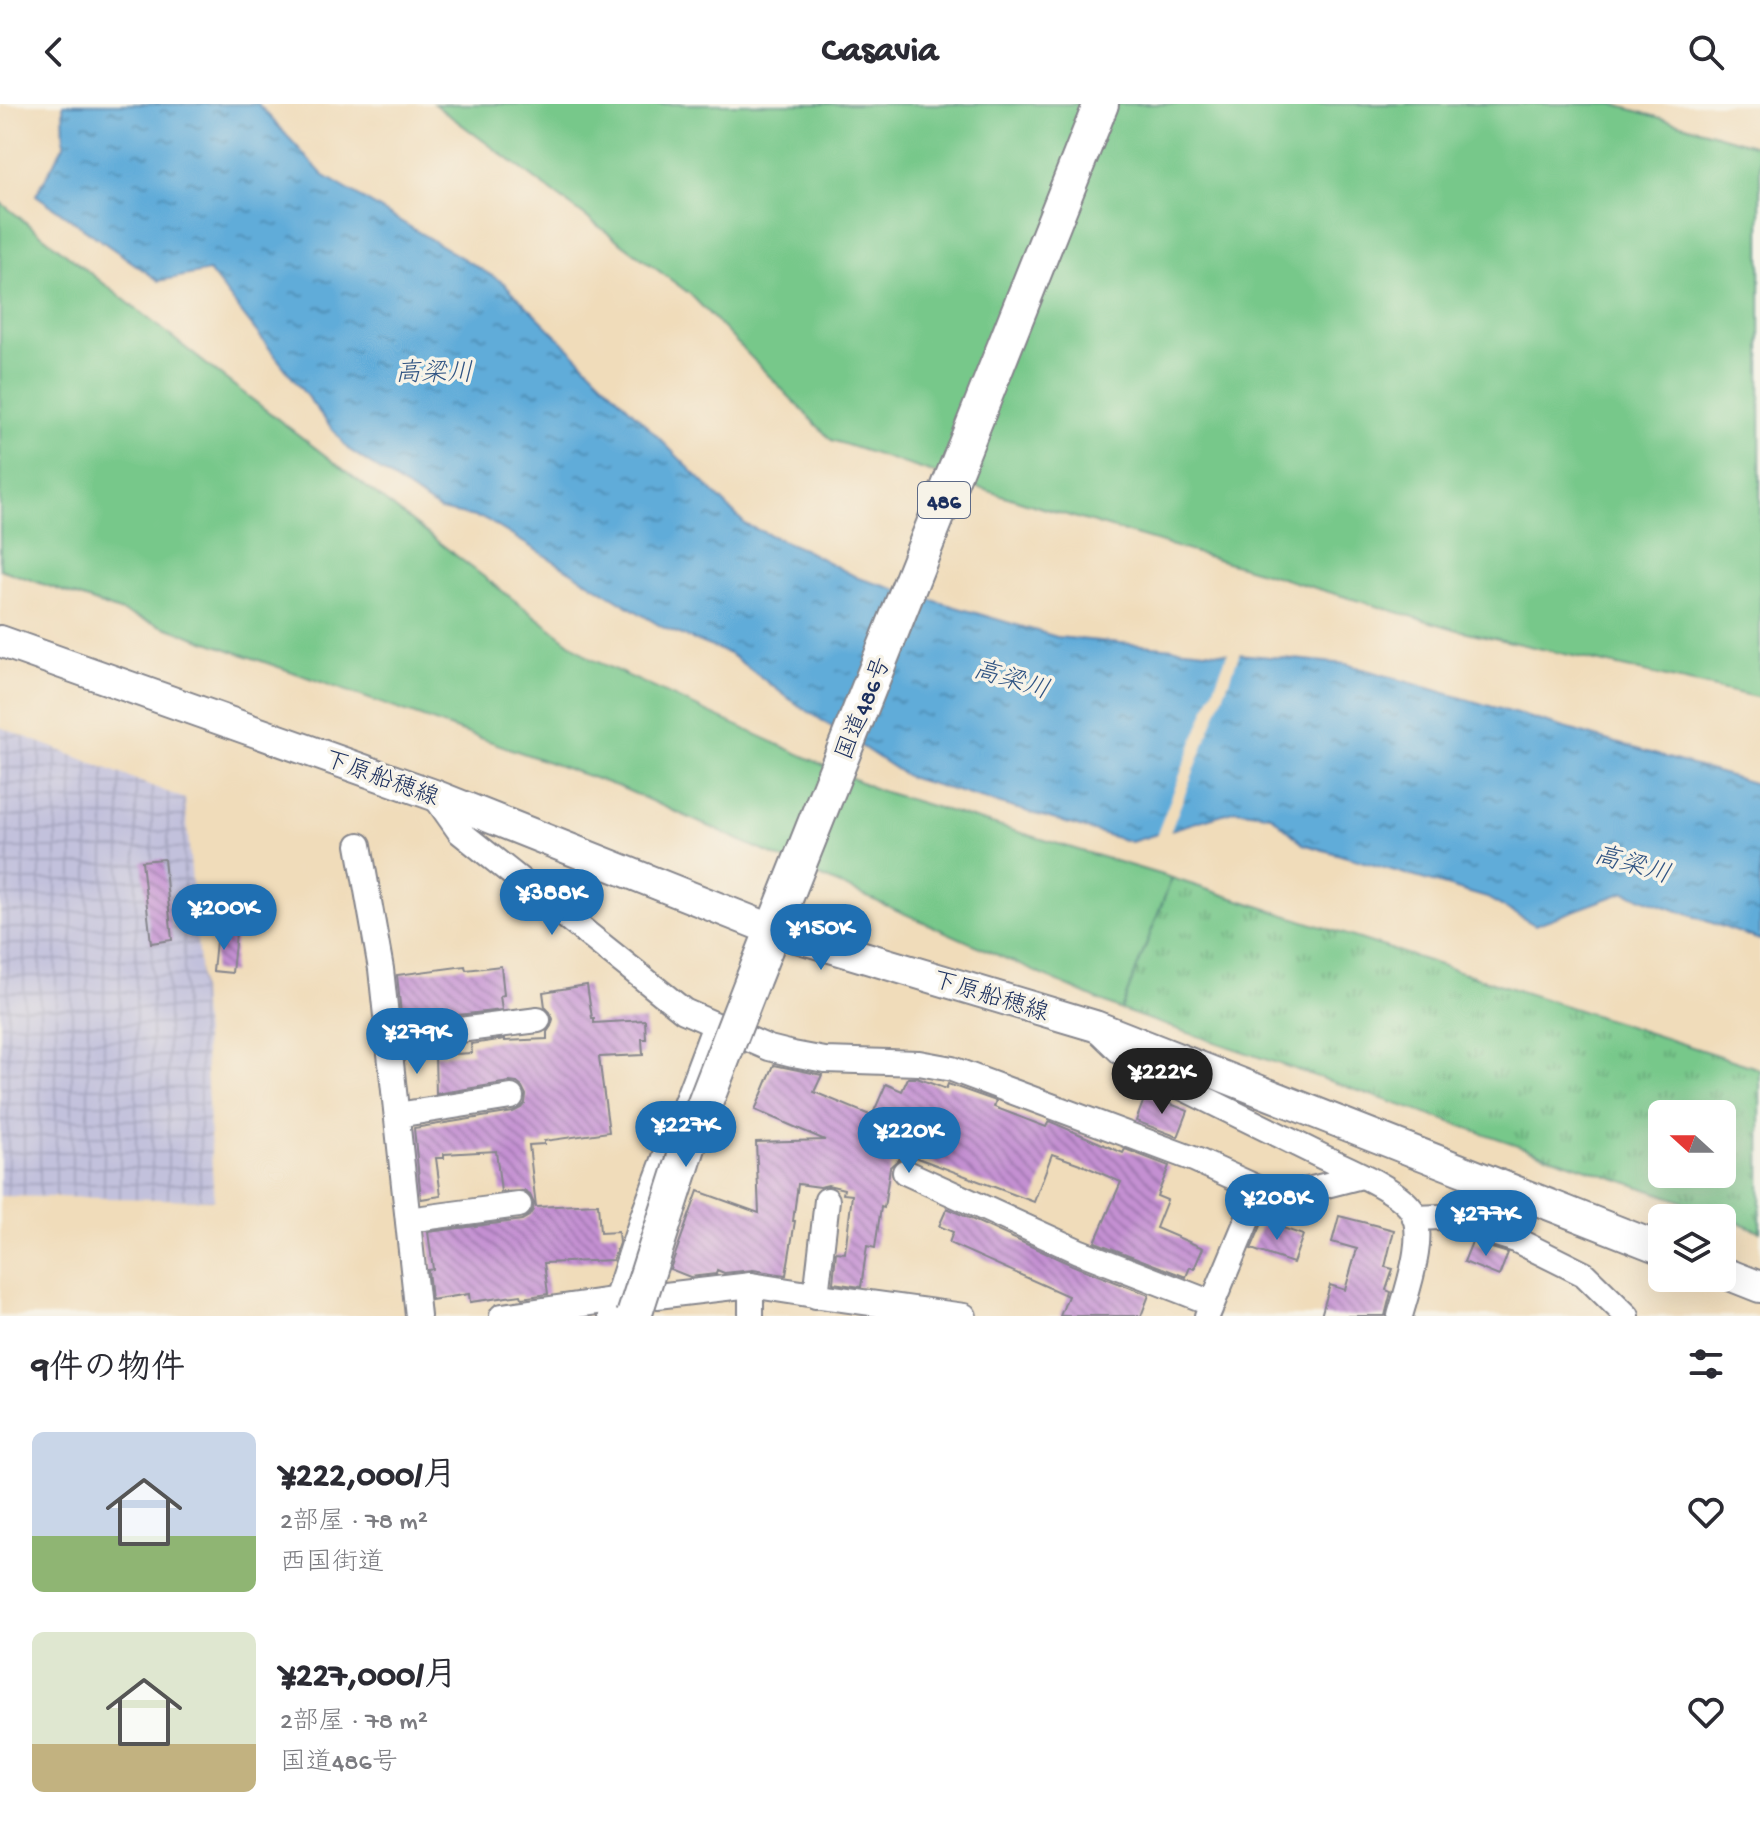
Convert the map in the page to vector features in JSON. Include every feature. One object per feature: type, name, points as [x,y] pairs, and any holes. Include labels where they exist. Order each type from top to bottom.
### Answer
[{"type":"highway","name":"国道486号","points":[[629,1305],[752,982],[1101,104]]},
{"type":"main road","name":"下原船穂線","points":[[0,641],[434,795],[773,930],[1095,1026],[1648,1243]]},
{"type":"main road","points":[[1736,1278],[1760,1287]]},
{"type":"street","points":[[0,660],[38,654]]},
{"type":"street","points":[[434,795],[460,832],[684,1011],[769,1048],[825,1060],[919,1063],[952,1069],[1183,1155],[1260,1189],[1288,1195],[1362,1176]]},
{"type":"street","points":[[359,845],[381,969],[418,1316]]},
{"type":"street","points":[[389,1039],[538,1020]]},
{"type":"street","points":[[629,1305],[643,1216],[715,1025]]},
{"type":"street","points":[[1095,1026],[1124,1055],[1147,1070],[1362,1176],[1397,1195],[1413,1210],[1417,1227],[1416,1256],[1400,1316]]},
{"type":"street","points":[[397,1115],[511,1097]]},
{"type":"street","points":[[905,1172],[1210,1310],[1260,1189]]},
{"type":"street","points":[[816,1296],[827,1200]]},
{"type":"street","points":[[408,1220],[519,1205]]},
{"type":"street","points":[[1415,1218],[1441,1217],[1516,1240],[1584,1274],[1627,1316]]},
{"type":"street","points":[[751,1285],[751,1316]]},
{"type":"street","points":[[502,1316],[629,1305],[751,1285],[964,1316]]},
{"type":"shaded area","points":[[0,727],[185,799],[214,1200],[0,1196]]},
{"type":"green space","points":[[434,104],[1613,104],[1760,147],[1760,698],[1458,630],[1026,503],[831,440],[690,294]]},
{"type":"green space","points":[[0,202],[591,659],[878,790],[1172,878],[1121,1010],[622,788],[0,569]]},
{"type":"green space","points":[[1172,878],[1760,1069],[1760,1231],[1736,1222],[1736,1204],[1690,1204],[1121,1010]]},
{"type":"water","name":"高梁川","points":[[63,104],[258,104],[323,175],[504,283],[746,525],[805,550],[858,578],[1057,637],[1346,664],[1760,785],[1760,940],[1625,892],[1535,925],[1487,898],[1303,844],[1271,815],[1236,810],[1131,842],[908,777],[791,700],[730,654],[664,628],[485,519],[440,510],[348,449],[209,271],[159,281],[36,195],[64,145]]},
{"type":"pier","points":[[1229,649],[1241,650],[1169,835],[1155,839]]},
{"type":"building","points":[[164,859],[172,940],[151,943],[142,861]]},
{"type":"building","points":[[217,931],[236,933],[232,973],[213,971]]},
{"type":"building","points":[[465,966],[466,970],[501,966],[502,1010],[440,1017],[439,1010],[401,1014],[397,975]]},
{"type":"building","points":[[587,985],[594,1023],[645,1020],[643,1055],[599,1057],[609,1132],[529,1145],[536,1207],[598,1204],[600,1233],[618,1232],[619,1243],[613,1260],[544,1263],[548,1294],[470,1302],[469,1294],[431,1300],[428,1270],[433,1269],[428,1232],[522,1220],[529,1216],[534,1204],[524,1191],[501,1192],[496,1151],[444,1154],[444,1158],[436,1158],[441,1196],[421,1199],[414,1128],[513,1112],[525,1103],[526,1095],[517,1083],[509,1082],[436,1094],[435,1055],[472,1053],[471,1044],[505,1039],[547,1039],[553,1019],[545,1007],[543,992]]},
{"type":"building","points":[[774,1065],[822,1075],[814,1092],[872,1116],[886,1084],[902,1091],[908,1078],[917,1078],[946,1089],[948,1084],[996,1101],[994,1107],[1046,1127],[1049,1121],[1123,1153],[1125,1149],[1169,1166],[1157,1196],[1167,1200],[1156,1228],[1203,1248],[1194,1269],[1190,1267],[1186,1277],[1095,1242],[1121,1182],[1080,1164],[1052,1154],[1034,1202],[902,1152],[890,1167],[875,1248],[867,1246],[861,1287],[833,1283],[836,1252],[845,1253],[852,1195],[843,1194],[844,1189],[828,1185],[798,1184],[786,1275],[753,1270],[724,1273],[717,1270],[716,1274],[690,1277],[670,1269],[698,1191],[759,1213],[756,1142],[825,1140],[755,1110]]},
{"type":"building","points":[[1146,1094],[1188,1111],[1178,1137],[1136,1121]]},
{"type":"building","points":[[947,1208],[1072,1265],[1149,1295],[1141,1316],[1060,1316],[1068,1296],[949,1243],[953,1232],[939,1226]]},
{"type":"building","points":[[1339,1216],[1394,1230],[1385,1267],[1393,1269],[1386,1290],[1391,1292],[1385,1316],[1321,1316],[1330,1285],[1345,1290],[1357,1249],[1332,1242]]},
{"type":"building","points":[[1263,1221],[1303,1235],[1293,1263],[1251,1249]]},
{"type":"building","points":[[1472,1242],[1508,1253],[1499,1276],[1464,1262]]}]
